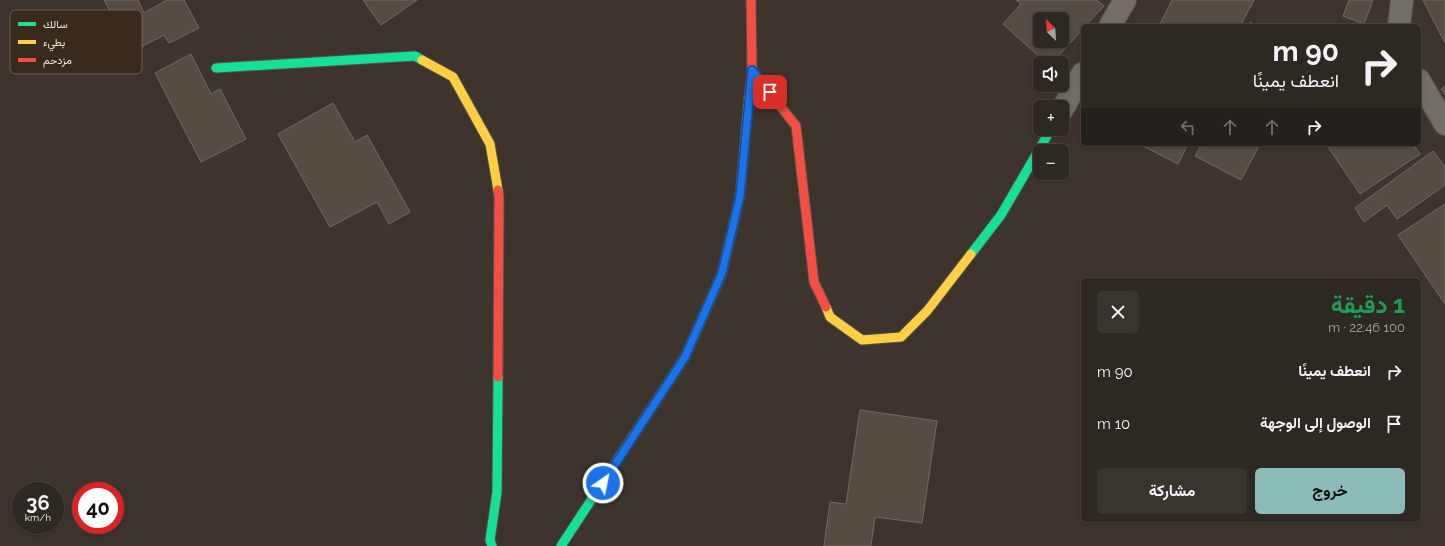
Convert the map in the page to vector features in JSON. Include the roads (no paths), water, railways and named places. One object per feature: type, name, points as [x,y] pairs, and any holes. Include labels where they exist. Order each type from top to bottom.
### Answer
[{"type":"street","points":[[562,546],[685,357],[722,273],[740,196],[752,70],[751,0]]},
{"type":"street","points":[[1111,24],[1125,0]]},
{"type":"street","points":[[1399,24],[1402,0]]},
{"type":"street","points":[[216,68],[415,56],[453,77],[490,144],[499,198],[497,492],[490,540],[492,546]]},
{"type":"street","points":[[752,70],[796,126],[814,282],[830,317],[862,340],[902,337],[927,311],[1001,215],[1047,136]]},
{"type":"street","points":[[1068,100],[1081,77]]},
{"type":"street","points":[[1421,83],[1445,124]]}]
